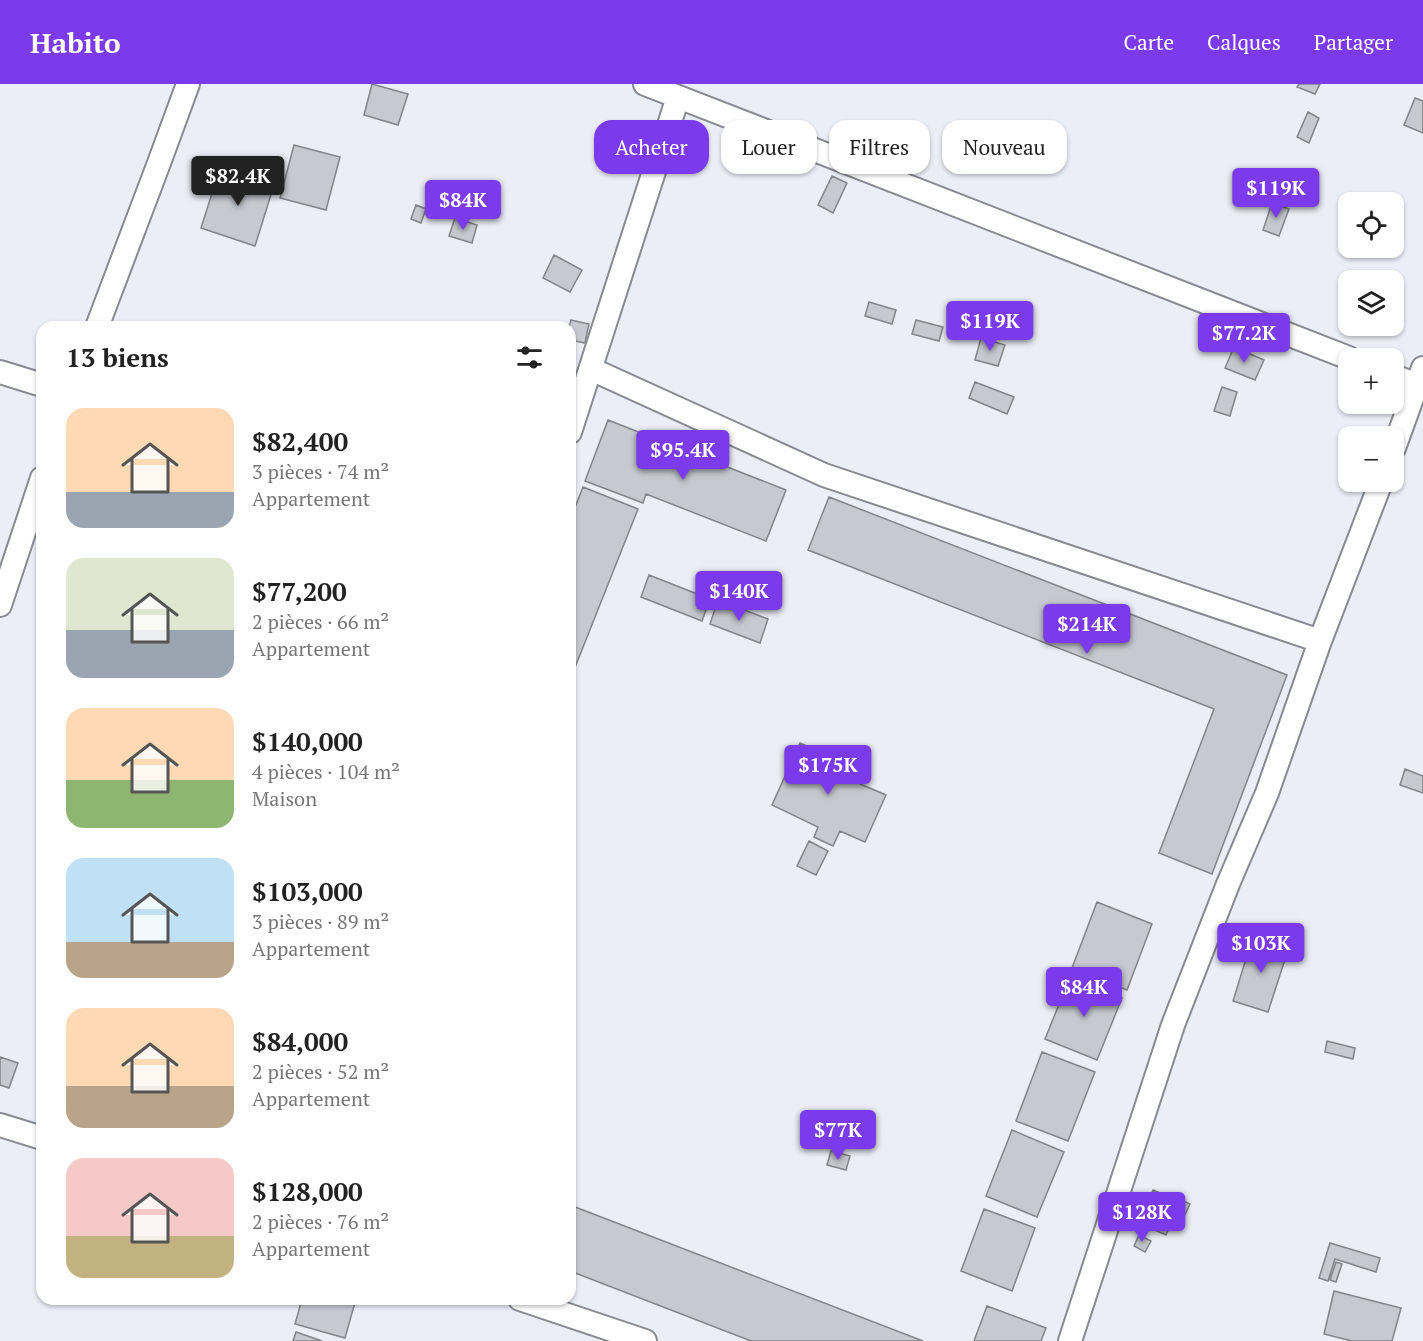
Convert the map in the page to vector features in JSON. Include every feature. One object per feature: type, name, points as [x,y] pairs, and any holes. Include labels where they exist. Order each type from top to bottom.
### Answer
[{"type":"street","points":[[99,321],[188,84]]},
{"type":"street","points":[[645,84],[1338,354]]},
{"type":"street","points":[[576,414],[678,97]]},
{"type":"street","points":[[591,369],[824,475],[1320,641]]},
{"type":"street","points":[[0,372],[36,383]]},
{"type":"street","points":[[1402,426],[1420,377],[1404,376]]},
{"type":"street","points":[[1070,1341],[1173,1025],[1228,884],[1267,793],[1320,641],[1377,492]]},
{"type":"street","points":[[0,605],[36,496]]},
{"type":"street","points":[[0,1125],[36,1136]]},
{"type":"street","points":[[538,1305],[645,1341]]},
{"type":"building","points":[[372,84],[408,94],[398,125],[364,115]]},
{"type":"building","points":[[1299,84],[1320,84],[1315,94],[1297,87]]},
{"type":"building","points":[[1415,98],[1423,101],[1423,133],[1404,125]]},
{"type":"building","points":[[1308,112],[1319,118],[1309,143],[1297,137]]},
{"type":"building","points":[[294,145],[340,157],[326,210],[280,198]]},
{"type":"building","points":[[220,168],[274,185],[255,246],[201,228]]},
{"type":"building","points":[[832,176],[847,183],[833,213],[818,205]]},
{"type":"building","points":[[1272,203],[1289,209],[1279,236],[1263,230]]},
{"type":"building","points":[[416,205],[426,209],[421,223],[411,219]]},
{"type":"building","points":[[455,218],[477,225],[472,243],[449,236]]},
{"type":"building","points":[[554,255],[582,270],[570,292],[543,278]]},
{"type":"building","points":[[869,302],[896,310],[892,324],[865,316]]},
{"type":"building","points":[[916,320],[943,327],[939,341],[912,334]]},
{"type":"building","points":[[576,321],[589,324],[585,343],[576,341]]},
{"type":"building","points":[[981,338],[1005,345],[998,366],[975,360]]},
{"type":"building","points":[[1234,347],[1264,360],[1255,380],[1225,368]]},
{"type":"building","points":[[975,382],[1014,397],[1007,414],[969,398]]},
{"type":"building","points":[[1222,387],[1237,392],[1230,416],[1214,411]]},
{"type":"building","points":[[608,420],[786,490],[766,541],[646,494],[643,503],[585,481]]},
{"type":"building","points":[[583,487],[638,509],[576,665],[576,505]]},
{"type":"building","points":[[829,497],[1287,675],[1212,874],[1159,853],[1214,709],[808,550]]},
{"type":"building","points":[[649,575],[710,599],[702,621],[641,597]]},
{"type":"building","points":[[718,600],[768,619],[760,643],[710,624]]},
{"type":"building","points":[[800,743],[863,772],[858,783],[886,795],[865,842],[840,831],[833,846],[814,837],[818,827],[772,805]]},
{"type":"building","points":[[1405,769],[1423,776],[1423,793],[1400,785]]},
{"type":"building","points":[[809,841],[828,851],[816,875],[797,866]]},
{"type":"building","points":[[1097,902],[1152,924],[1127,990],[1072,968]]},
{"type":"building","points":[[1253,936],[1289,947],[1268,1012],[1233,1001]]},
{"type":"building","points":[[1070,977],[1122,998],[1097,1060],[1045,1039]]},
{"type":"building","points":[[1327,1041],[1355,1048],[1353,1059],[1325,1052]]},
{"type":"building","points":[[1042,1052],[1095,1072],[1068,1141],[1016,1121]]},
{"type":"building","points":[[0,1057],[18,1063],[9,1088],[0,1085]]},
{"type":"building","points":[[1012,1130],[1064,1152],[1037,1217],[986,1196]]},
{"type":"building","points":[[831,1151],[850,1156],[846,1170],[827,1165]]},
{"type":"building","points":[[1153,1190],[1167,1196],[1160,1213],[1173,1219],[1166,1235],[1139,1223]]},
{"type":"building","points":[[1171,1195],[1190,1204],[1182,1221],[1163,1212]]},
{"type":"building","points":[[576,1207],[923,1341],[751,1341],[576,1273]]},
{"type":"building","points":[[984,1209],[1035,1228],[1012,1291],[961,1271]]},
{"type":"building","points":[[1139,1235],[1151,1241],[1145,1252],[1134,1246]]},
{"type":"building","points":[[1330,1243],[1380,1258],[1376,1272],[1335,1259],[1328,1281],[1319,1278]]},
{"type":"building","points":[[1336,1262],[1342,1264],[1336,1282],[1330,1280]]},
{"type":"building","points":[[1334,1291],[1401,1308],[1392,1341],[1352,1341],[1324,1334]]},
{"type":"building","points":[[300,1305],[354,1305],[345,1338],[295,1324]]},
{"type":"building","points":[[987,1306],[1046,1328],[1041,1341],[974,1341]]},
{"type":"building","points":[[296,1332],[322,1341],[293,1341]]}]
